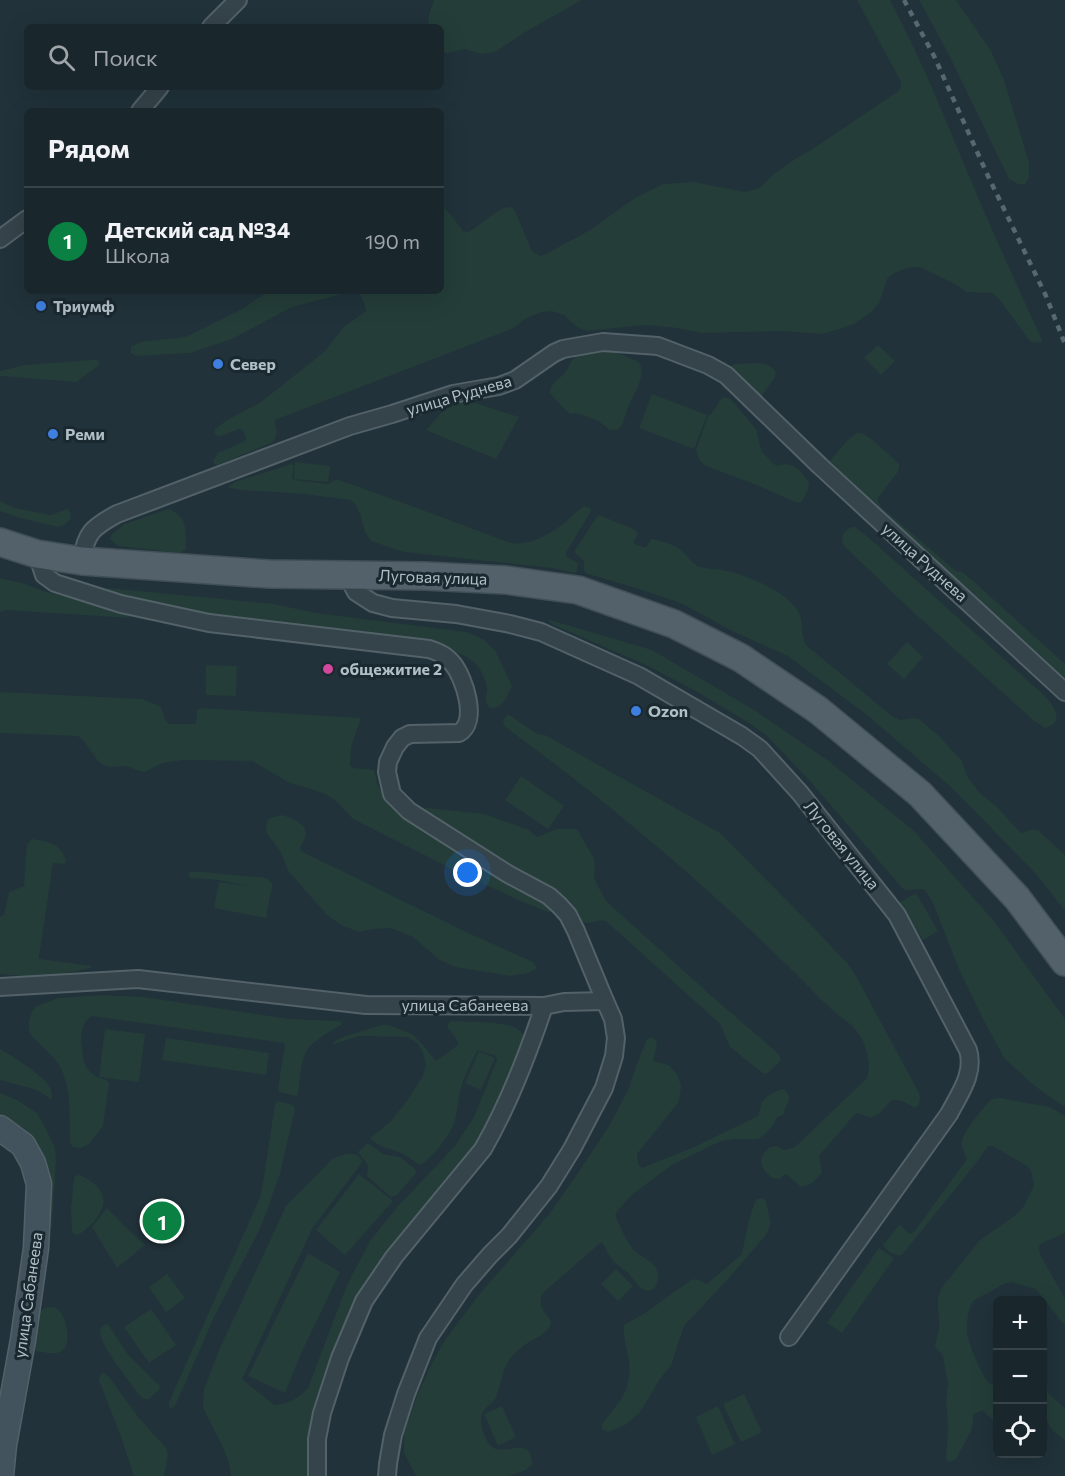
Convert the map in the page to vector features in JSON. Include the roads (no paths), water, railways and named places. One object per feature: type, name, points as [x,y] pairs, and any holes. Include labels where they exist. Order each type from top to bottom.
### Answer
[{"type":"main road","name":"Луговая улица","points":[[0,542],[37,554],[82,561],[269,574],[425,576],[506,580],[578,590],[674,624],[741,658],[818,710],[920,794],[1017,898],[1065,962]]},
{"type":"street","points":[[214,24],[237,0]]},
{"type":"street","points":[[142,108],[158,90]]},
{"type":"street","points":[[0,239],[24,221]]},
{"type":"street","name":"улица Руднева","points":[[82,561],[86,540],[96,527],[117,514],[199,482],[350,426],[453,394],[499,386],[515,380],[563,349],[603,342],[658,346],[708,365],[726,375],[820,466],[1065,692]]},
{"type":"street","points":[[37,554],[44,574],[55,583],[121,604],[209,623],[429,649],[444,655],[454,665],[464,684],[468,703],[467,723],[464,730],[459,733],[410,734],[402,738],[388,762],[387,772],[392,795],[409,812],[507,874],[549,896],[560,906],[568,915],[576,931],[613,1019],[616,1038],[614,1056],[604,1088],[572,1149],[549,1186],[509,1236],[464,1285],[428,1338],[393,1435],[387,1476]]},
{"type":"street","name":"Луговая улица","points":[[347,575],[356,592],[373,603],[392,608],[456,614],[540,632],[639,676],[742,736],[760,749],[800,793],[897,915],[968,1050],[971,1062],[968,1076],[950,1114],[789,1337]]},
{"type":"street","name":"улица Сабанеева","points":[[0,987],[138,979],[366,1005],[544,1006],[522,1067],[483,1149],[394,1257],[364,1301],[340,1358],[322,1413],[317,1439],[317,1476]]},
{"type":"street","points":[[544,1006],[564,1002],[605,1001]]},
{"type":"street","name":"улица Сабанеева","points":[[0,1128],[23,1145],[33,1163],[39,1184],[36,1248],[0,1476]]},
{"type":"railway","points":[[904,0],[934,56],[988,176],[1046,296],[1065,344]]},
{"type":"place","name":"Триумф","points":[[41,306]]},
{"type":"place","name":"Север","points":[[218,364]]},
{"type":"place","name":"Реми","points":[[53,434]]},
{"type":"place","name":"общежитие 2","points":[[328,669]]},
{"type":"place","name":"Ozon","points":[[636,711]]},
{"type":"place","name":"Детский сад №34","points":[[162,1221]]}]
